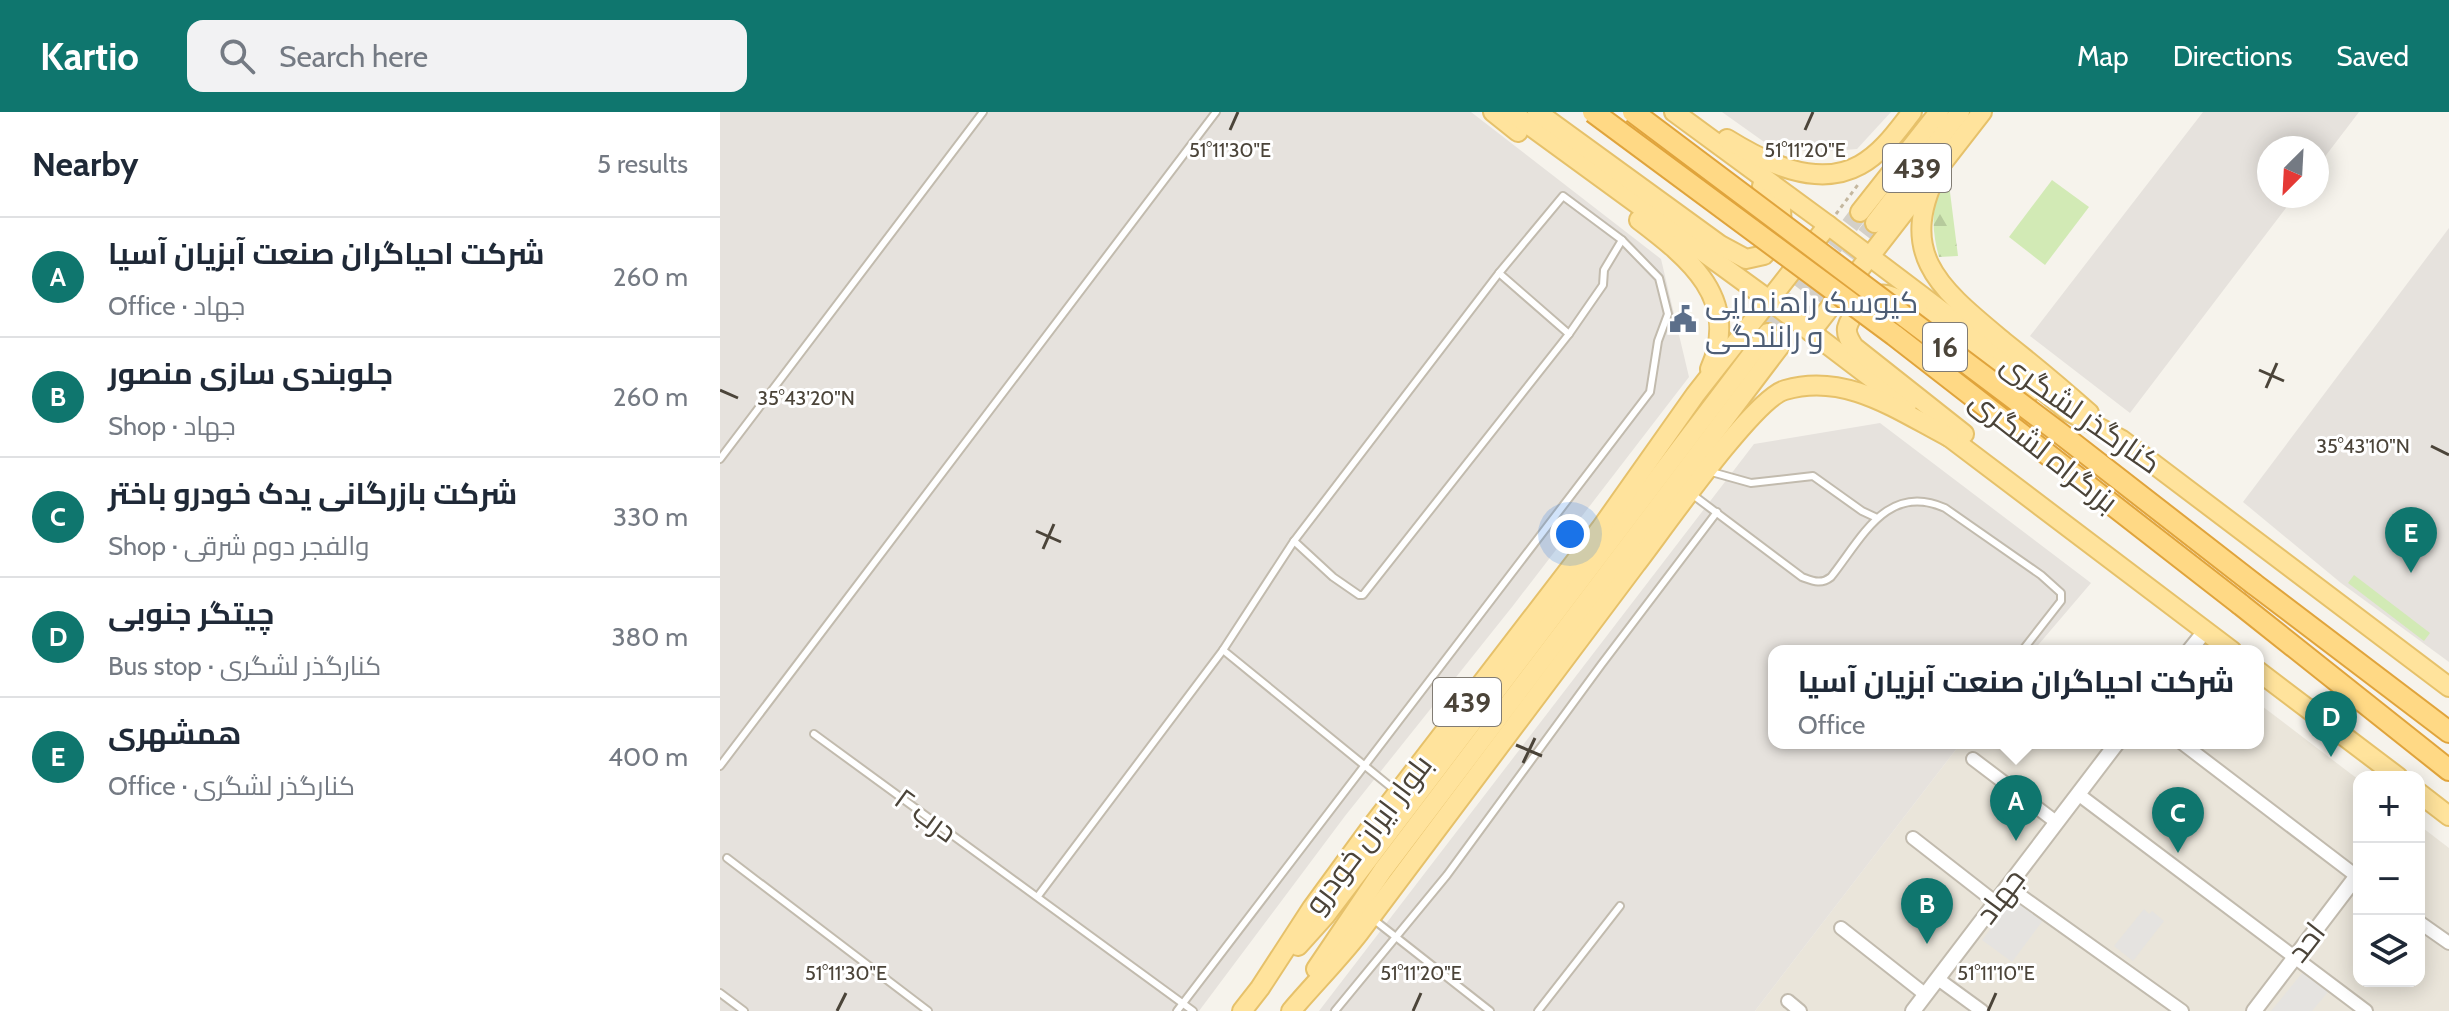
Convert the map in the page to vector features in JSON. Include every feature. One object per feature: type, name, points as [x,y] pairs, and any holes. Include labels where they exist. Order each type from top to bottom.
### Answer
[{"type":"highway","name":"بزرگراه لشگری","points":[[1593,112],[1894,335],[2449,770]]},
{"type":"highway","name":"بزرگراه لشگری","points":[[1633,112],[2061,434],[2449,732]]},
{"type":"main road","points":[[1493,112],[1680,251],[1697,268],[1713,295],[1719,321],[1718,345],[1712,365],[1695,395]]},
{"type":"main road","points":[[1511,112],[1769,300],[2224,645]]},
{"type":"main road","points":[[1537,112],[1734,255],[1746,259],[1764,255],[1782,230],[1781,208],[1759,182],[1694,128]]},
{"type":"main road","name":"کنارگذر لشگری","points":[[1674,112],[1828,225],[2068,411],[2122,440],[2449,687]]},
{"type":"main road","points":[[1682,112],[1735,144],[1780,165],[1799,172],[1822,174],[1844,172],[1860,165],[1890,139],[1912,112]]},
{"type":"main road","name":"439","points":[[1939,112],[1867,218],[1960,112]]},
{"type":"main road","name":"439","points":[[1811,332],[1982,112]]},
{"type":"main road","points":[[1941,165],[1923,203],[1921,220],[1926,256],[1934,275],[1963,308],[2122,440]]},
{"type":"main road","name":"بلوار ایران خودرو","points":[[1260,988],[1312,908],[1601,528],[1695,395],[1828,225]]},
{"type":"main road","points":[[2015,487],[1974,442],[1854,347],[1848,339],[1847,329],[1852,319],[1869,298],[1879,294],[1899,299],[2018,386],[2068,411]]},
{"type":"main road","name":"بلوار ایران خودرو","points":[[1242,1011],[1458,756],[1776,338]]},
{"type":"main road","name":"بلوار ایران خودرو","points":[[1291,1011],[1370,917],[1690,493],[1764,402],[1781,390],[1807,385],[1835,385],[1859,391],[1949,437]]},
{"type":"main road","points":[[2264,676],[2390,771]]},
{"type":"main road","name":"بلوار ایران خودرو","points":[[1291,1011],[1341,929],[1458,756]]},
{"type":"main road","points":[[2425,798],[2449,816]]},
{"type":"street","points":[[2194,645],[2205,631]]},
{"type":"street","name":"جهاد","points":[[1913,1011],[2078,794],[2107,749]]},
{"type":"street","points":[[2190,749],[2353,872]]},
{"type":"street","points":[[1973,759],[2056,822]]},
{"type":"street","points":[[2078,794],[2366,1011]]},
{"type":"street","points":[[1913,838],[1995,902]]},
{"type":"street","name":"احد","points":[[2254,1011],[2353,882]]},
{"type":"street","points":[[2007,886],[2182,1011]]},
{"type":"street","points":[[2425,926],[2449,943]]},
{"type":"street","points":[[1841,928],[1926,995]]},
{"type":"street","points":[[1938,979],[1982,1011]]},
{"type":"street","points":[[1788,1001],[1800,1011]]},
{"type":"lane","points":[[720,459],[983,112]]},
{"type":"lane","points":[[720,766],[1216,112]]},
{"type":"lane","points":[[1038,896],[1223,650],[1294,541],[1499,273],[1563,196],[1622,240],[1659,278],[1668,314],[1658,341],[1650,392],[1177,1011]]},
{"type":"lane","points":[[1294,541],[1333,577],[1363,595],[1569,334],[1603,285],[1604,270],[1622,240]]},
{"type":"lane","points":[[1499,273],[1569,334]]},
{"type":"lane","points":[[1707,471],[1751,483],[1813,476],[1877,518]]},
{"type":"lane","points":[[1690,493],[1802,577],[1815,582],[1825,582],[1831,577],[1885,510],[1912,499],[1931,501],[2041,575],[2061,593],[2061,601],[2027,645]]},
{"type":"lane","points":[[1335,1011],[1447,875],[1717,512]]},
{"type":"lane","points":[[1223,650],[1398,793]]},
{"type":"lane","name":"درب ۲","points":[[814,734],[1193,1011]]},
{"type":"lane","points":[[727,858],[928,1011]]},
{"type":"lane","points":[[1538,1011],[1620,906]]},
{"type":"lane","points":[[1370,917],[1490,1011]]},
{"type":"lane","points":[[720,993],[744,1011]]},
{"type":"shaded area","points":[[720,112],[1471,112],[1661,259],[1689,377],[1512,607],[1345,816],[1199,1011],[720,1011]]},
{"type":"shaded area","points":[[1722,112],[1891,112],[1857,149],[1820,152],[1774,149]]},
{"type":"shaded area","points":[[2203,112],[2359,112],[2329,151],[2329,136],[2257,136],[2257,208],[2286,208],[2130,413],[2030,336]]},
{"type":"shaded area","points":[[2449,228],[2449,662],[2341,583],[2243,502]]},
{"type":"shaded area","points":[[1880,423],[2091,583],[2038,645],[1768,645],[1768,749],[1956,749],[1755,1011],[1319,1011],[1754,444]]},
{"type":"shaded area","points":[[2264,708],[2353,775],[2353,987],[2425,987],[2425,830],[2449,848],[2449,1011],[1755,1011],[1956,749],[2264,749]]},
{"type":"shaded area","points":[[2015,897],[2044,919],[2012,962],[1982,940]]},
{"type":"shaded area","points":[[2144,909],[2149,914],[2152,911],[2164,921],[2133,961],[2114,946]]},
{"type":"shaded area","points":[[2303,972],[2328,992],[2312,1011],[2271,1011]]},
{"type":"green space","points":[[1948,176],[1958,256],[1939,257],[1934,236],[1935,204]]},
{"type":"green space","points":[[2052,180],[2089,207],[2045,265],[2009,237]]},
{"type":"green space","points":[[2354,575],[2430,633],[2424,641],[2348,583]]},
{"type":"tunnel","points":[[1768,333],[1860,212]]},
{"type":"tunnel","points":[[1783,342],[1875,223]]},
{"type":"place","name":"کیوسک راهنمایی و رانندگی","points":[[1683,319]]},
{"type":"place","name":"همشهری","points":[[2411,573]]},
{"type":"place","name":"چیتگر جنوبی","points":[[2331,757]]},
{"type":"place","name":"شرکت احیاگران صنعت آبزیان آسیا","points":[[2016,841]]},
{"type":"place","name":"شرکت بازرگانی یدک خودرو باختر","points":[[2178,853]]},
{"type":"place","name":"جلوبندی سازی منصور","points":[[1927,944]]}]
